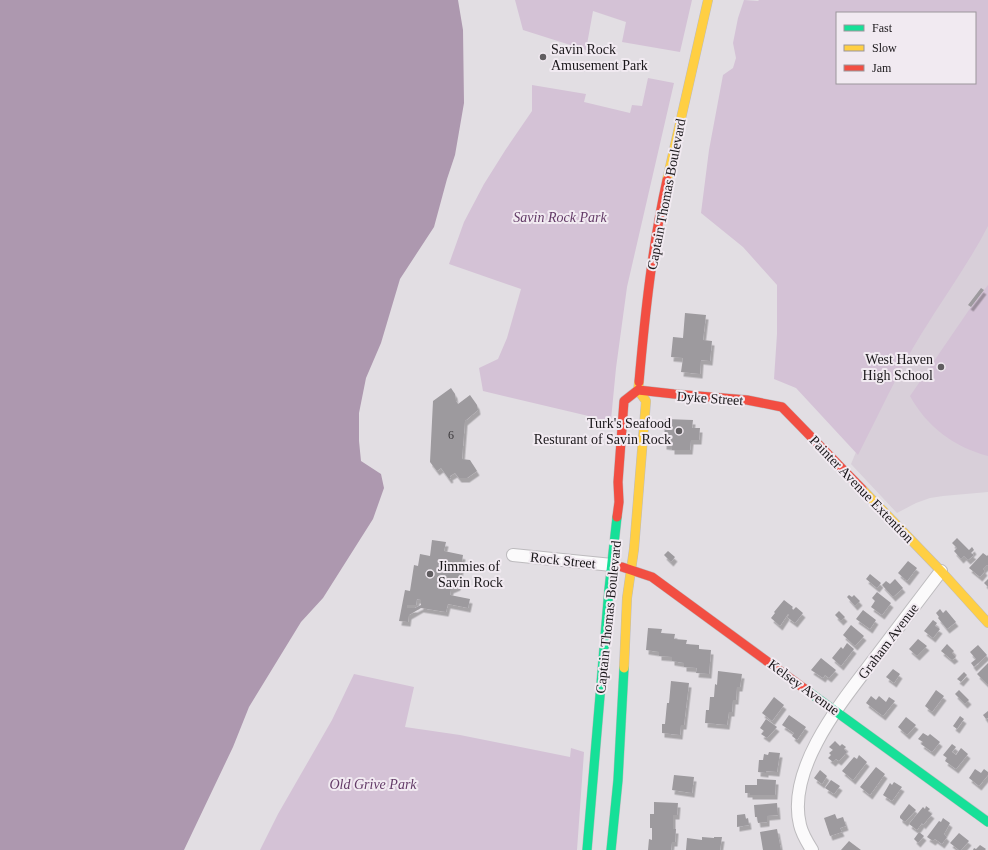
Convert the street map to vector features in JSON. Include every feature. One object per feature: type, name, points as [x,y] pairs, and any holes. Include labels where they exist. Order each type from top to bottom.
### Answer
[{"type":"main road","name":"Captain Thomas Boulevard","points":[[612,850],[618,780],[628,598],[634,549],[646,402],[638,390],[643,330],[654,242],[665,186],[708,0]]},
{"type":"main road","name":"Captain Thomas Boulevard","points":[[587,850],[609,592],[619,502],[618,482],[624,401],[638,390]]},
{"type":"main road","name":"Dyke Street","points":[[638,390],[656,394],[762,401],[782,407]]},
{"type":"main road","name":"Painter Avenue Extention","points":[[782,407],[941,571],[988,623]]},
{"type":"main road","name":"Kelsey Avenue","points":[[612,565],[652,578],[988,822]]},
{"type":"street","name":"Rock Street","points":[[513,555],[612,565]]},
{"type":"street","name":"Graham Avenue","points":[[812,850],[800,826],[798,809],[800,791],[805,770],[813,750],[835,710],[941,571]]},
{"type":"shaded area","points":[[0,0],[458,0],[463,30],[464,103],[455,155],[434,227],[400,279],[381,343],[366,378],[359,413],[361,461],[381,474],[384,488],[373,519],[323,598],[301,622],[249,707],[233,747],[184,850],[0,850]]},
{"type":"shaded area","name":"West Haven High School","points":[[988,220],[988,492],[930,498],[916,503],[897,513],[851,464],[866,428]]},
{"type":"green space","points":[[515,0],[692,0],[680,52],[622,42],[626,22],[593,11],[586,50],[523,30]]},
{"type":"green space","points":[[744,0],[988,0],[988,226],[965,267],[913,348],[858,455],[796,388],[774,379],[777,334],[777,285],[743,247],[701,213],[709,150],[723,75],[733,68],[736,58],[733,43],[738,18]]},
{"type":"green space","name":"Savin Rock Park","points":[[648,78],[674,83],[627,287],[616,368],[610,430],[595,426],[597,418],[483,391],[479,368],[498,359],[507,338],[521,289],[449,264],[464,222],[484,184],[532,111],[532,85],[586,94],[584,102],[630,113],[632,105],[642,106]]},
{"type":"green space","points":[[988,285],[988,456],[964,447],[943,434],[925,417],[910,396],[971,307]]},
{"type":"green space","name":"Old Grive Park","points":[[354,674],[414,687],[405,727],[460,735],[570,757],[571,748],[584,752],[577,850],[260,850],[278,814],[332,720]]},
{"type":"building","points":[[981,288],[984,290],[971,307],[968,305]]},
{"type":"building","points":[[685,313],[706,315],[703,340],[712,341],[710,361],[701,360],[700,374],[681,372],[683,358],[671,357],[673,337],[683,338]]},
{"type":"building","points":[[451,388],[455,394],[458,404],[470,395],[477,405],[478,410],[465,421],[462,459],[470,460],[477,471],[467,478],[459,478],[455,473],[450,476],[451,478],[449,479],[441,468],[437,471],[430,462],[433,401]]},
{"type":"building","points":[[665,419],[693,420],[692,428],[700,428],[699,440],[691,440],[690,450],[672,450],[672,446],[664,445]]},
{"type":"building","points":[[957,538],[969,550],[972,547],[974,550],[971,553],[974,555],[968,560],[964,556],[961,559],[954,551],[957,548],[952,543]]},
{"type":"building","points":[[432,540],[446,542],[444,551],[463,555],[458,586],[451,589],[450,595],[470,599],[468,608],[448,604],[446,612],[421,608],[409,615],[408,622],[399,621],[405,590],[410,591],[414,565],[418,566],[420,554],[430,556]],"holes":[[[417,599],[421,600],[421,605],[415,608],[407,608],[407,605],[416,605]]]},
{"type":"building","points":[[668,551],[675,557],[671,562],[664,555]]},
{"type":"building","points":[[983,553],[987,556],[988,555],[988,566],[987,565],[983,569],[985,571],[980,577],[969,568]]},
{"type":"building","points":[[908,561],[917,568],[907,581],[898,573]]},
{"type":"building","points":[[870,574],[881,583],[877,588],[866,579]]},
{"type":"building","points":[[895,579],[903,588],[893,597],[882,585],[886,581],[890,584]]},
{"type":"building","points":[[988,579],[988,587],[984,583]]},
{"type":"building","points":[[877,592],[891,603],[882,615],[871,607],[875,601],[872,598]]},
{"type":"building","points":[[849,595],[852,597],[854,595],[860,601],[855,606],[847,597]]},
{"type":"building","points":[[784,600],[793,607],[793,610],[796,607],[803,613],[795,623],[787,617],[789,615],[788,614],[780,626],[771,618]]},
{"type":"building","points":[[940,609],[943,613],[946,610],[956,622],[947,629],[936,613]]},
{"type":"building","points":[[863,610],[876,620],[870,629],[856,619]]},
{"type":"building","points":[[839,611],[845,617],[841,621],[835,615]]},
{"type":"building","points":[[933,620],[937,623],[935,626],[940,629],[933,638],[924,631]]},
{"type":"building","points":[[851,625],[864,636],[855,646],[843,635]]},
{"type":"building","points":[[648,628],[662,629],[661,633],[675,634],[674,639],[687,640],[686,644],[699,645],[699,649],[711,650],[709,674],[696,673],[697,668],[684,667],[684,663],[672,661],[672,657],[659,656],[659,652],[646,650]]},
{"type":"building","points":[[918,639],[927,646],[917,656],[909,649]]},
{"type":"building","points":[[847,643],[854,649],[841,666],[832,658],[841,647],[843,649]]},
{"type":"building","points":[[947,644],[954,651],[952,653],[956,657],[952,660],[941,651]]},
{"type":"building","points":[[978,645],[987,655],[974,667],[971,663],[976,659],[970,652]]},
{"type":"building","points":[[821,658],[836,670],[829,678],[825,675],[823,678],[811,670]]},
{"type":"building","points":[[988,663],[988,685],[977,674]]},
{"type":"building","points":[[893,669],[900,674],[894,683],[886,677]]},
{"type":"building","points":[[718,671],[742,674],[740,687],[737,687],[736,700],[733,700],[732,712],[729,712],[727,725],[705,723],[706,710],[709,710],[710,697],[714,697],[715,684],[717,685]]},
{"type":"building","points":[[964,672],[967,675],[961,682],[957,679]]},
{"type":"building","points":[[671,681],[689,683],[684,725],[681,725],[680,735],[662,733],[662,724],[665,724],[667,703],[669,703]]},
{"type":"building","points":[[936,690],[944,696],[932,712],[925,706]]},
{"type":"building","points":[[959,690],[969,700],[965,704],[955,694]]},
{"type":"building","points":[[871,696],[876,700],[879,696],[886,702],[889,697],[895,701],[883,716],[866,703]]},
{"type":"building","points":[[774,697],[784,705],[772,721],[762,713]]},
{"type":"building","points":[[988,711],[988,718],[986,719],[983,715]]},
{"type":"building","points":[[789,715],[806,727],[797,740],[792,736],[794,733],[782,725]]},
{"type":"building","points":[[960,716],[964,719],[957,729],[953,726]]},
{"type":"building","points":[[906,717],[916,725],[907,735],[898,727]]},
{"type":"building","points":[[766,719],[777,727],[767,738],[761,734],[764,731],[760,728]]},
{"type":"building","points":[[923,733],[928,736],[930,734],[940,742],[932,752],[921,744],[923,742],[918,739]]},
{"type":"building","points":[[835,741],[840,746],[842,744],[846,747],[844,749],[847,752],[839,761],[836,759],[833,762],[828,758],[831,755],[829,753],[833,750],[829,747]]},
{"type":"building","points":[[952,744],[956,747],[952,752],[956,755],[961,748],[968,754],[956,769],[945,761],[947,758],[943,755]]},
{"type":"building","points":[[769,752],[780,753],[777,772],[758,772],[759,760],[763,760],[764,754],[768,755]]},
{"type":"building","points":[[859,755],[867,762],[853,780],[842,771],[854,757],[857,759]]},
{"type":"building","points":[[876,767],[885,774],[870,795],[860,787]]},
{"type":"building","points":[[975,769],[981,773],[984,769],[988,772],[988,775],[979,786],[969,778]]},
{"type":"building","points":[[820,770],[827,776],[822,784],[814,778]]},
{"type":"building","points":[[674,775],[694,777],[692,793],[672,790]]},
{"type":"building","points":[[757,779],[776,780],[775,795],[750,795],[750,793],[745,793],[745,785],[757,785]]},
{"type":"building","points":[[831,780],[840,786],[834,794],[825,788]]},
{"type":"building","points":[[894,782],[902,787],[892,801],[883,795],[890,783],[892,785]]},
{"type":"building","points":[[654,802],[678,803],[677,815],[673,815],[673,829],[676,829],[675,842],[672,842],[671,850],[648,850],[649,839],[652,840],[650,814],[654,814]]},
{"type":"building","points":[[777,803],[778,815],[767,816],[767,822],[758,823],[757,817],[755,817],[754,805]]},
{"type":"building","points":[[909,804],[916,810],[905,822],[900,818],[900,816]]},
{"type":"building","points":[[926,806],[930,809],[928,811],[932,814],[917,830],[909,824],[923,807],[925,809]]},
{"type":"building","points":[[745,814],[746,819],[748,818],[749,825],[737,827],[737,815]]},
{"type":"building","points":[[835,814],[837,819],[843,817],[846,826],[840,828],[842,832],[830,836],[824,818]]},
{"type":"building","points":[[943,818],[950,823],[944,834],[947,837],[942,844],[935,839],[933,841],[927,837]]},
{"type":"building","points":[[777,829],[781,850],[763,850],[760,832]]},
{"type":"building","points":[[919,832],[924,836],[918,843],[914,839]]},
{"type":"building","points":[[959,833],[969,841],[961,850],[950,843]]},
{"type":"building","points":[[702,837],[722,837],[720,850],[686,850],[687,838],[702,840]]},
{"type":"building","points":[[849,841],[861,850],[841,850]]},
{"type":"building","points":[[980,845],[986,849],[973,850],[974,848],[976,849]]},
{"type":"traffic: fast","points":[[587,850],[609,589],[617,517]]},
{"type":"traffic: fast","points":[[611,850],[618,780],[624,668]]},
{"type":"traffic: fast","points":[[809,692],[988,822]]},
{"type":"traffic: slow","points":[[667,180],[708,0]]},
{"type":"traffic: slow","points":[[624,668],[627,598],[634,549],[646,401],[638,390],[639,382]]},
{"type":"traffic: slow","points":[[862,489],[941,571],[988,623]]},
{"type":"traffic: jam","points":[[639,382],[657,230],[667,180]]},
{"type":"traffic: jam","points":[[638,390],[747,400],[782,407],[862,489]]},
{"type":"traffic: jam","points":[[617,517],[624,401],[638,390]]},
{"type":"traffic: jam","points":[[622,567],[652,577],[809,692]]},
{"type":"place","name":"Savin Rock Amusement Park","points":[[543,57]]},
{"type":"place","name":"West Haven High School","points":[[941,367]]},
{"type":"place","name":"Turk's Seafood Resturant of Savin Rock","points":[[679,431]]},
{"type":"place","name":"Jimmies of Savin Rock","points":[[430,574]]}]
